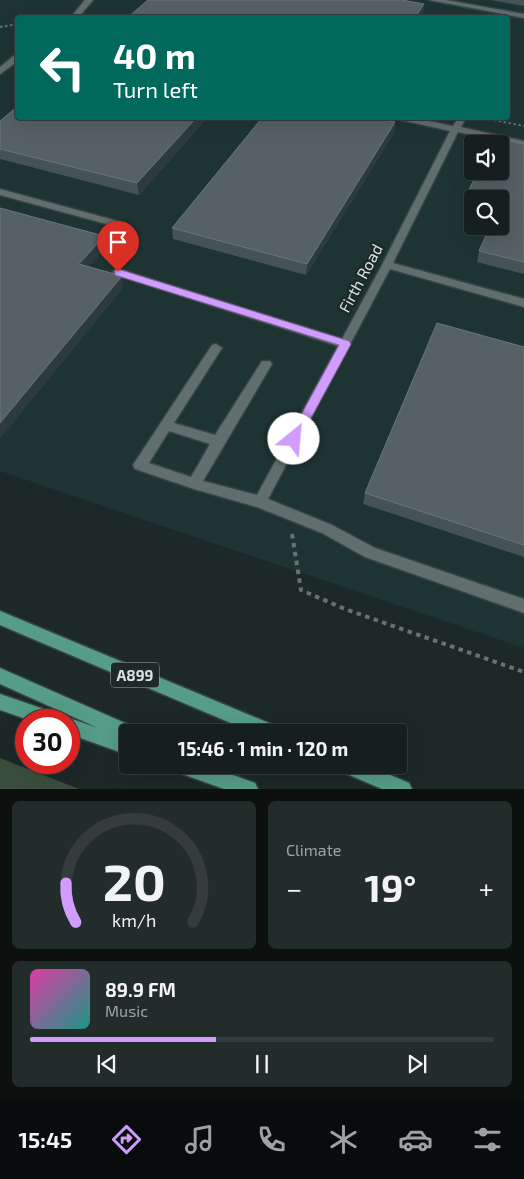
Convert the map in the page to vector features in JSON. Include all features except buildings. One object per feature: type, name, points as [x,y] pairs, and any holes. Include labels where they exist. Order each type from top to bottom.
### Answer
[{"type":"main road","name":"A899","points":[[0,618],[251,724]]},
{"type":"main road","points":[[0,676],[119,729]]},
{"type":"main road","points":[[0,702],[20,709]]},
{"type":"main road","points":[[80,730],[119,743]]},
{"type":"main road","points":[[206,774],[249,789]]},
{"type":"main road","points":[[222,774],[256,789]]},
{"type":"main road","points":[[367,774],[403,789]]},
{"type":"street","points":[[76,15],[89,0]]},
{"type":"street","points":[[433,0],[524,16]]},
{"type":"street","points":[[510,19],[512,14]]},
{"type":"street","points":[[0,71],[15,59]]},
{"type":"street","points":[[413,120],[524,144]]},
{"type":"street","name":"Firth Road","points":[[260,502],[387,265],[461,120]]},
{"type":"street","points":[[0,192],[121,225]]},
{"type":"street","points":[[387,265],[524,303]]},
{"type":"street","points":[[118,272],[345,344]]},
{"type":"street","points":[[216,348],[140,464],[194,484],[260,502],[327,529],[370,553],[524,606]]},
{"type":"street","points":[[194,484],[218,441],[266,364]]},
{"type":"street","points":[[166,425],[218,441]]},
{"type":"path","points":[[0,27],[15,24]]},
{"type":"path","points":[[494,120],[524,126]]},
{"type":"path","points":[[291,515],[293,549],[302,590],[345,609],[524,672]]},
{"type":"shaded area","points":[[0,0],[524,0],[524,648],[0,471]]},
{"type":"green space","points":[[0,758],[15,764],[15,774],[41,774],[79,789],[0,789]]},
{"type":"route","points":[[118,272],[345,344],[294,439]]}]
